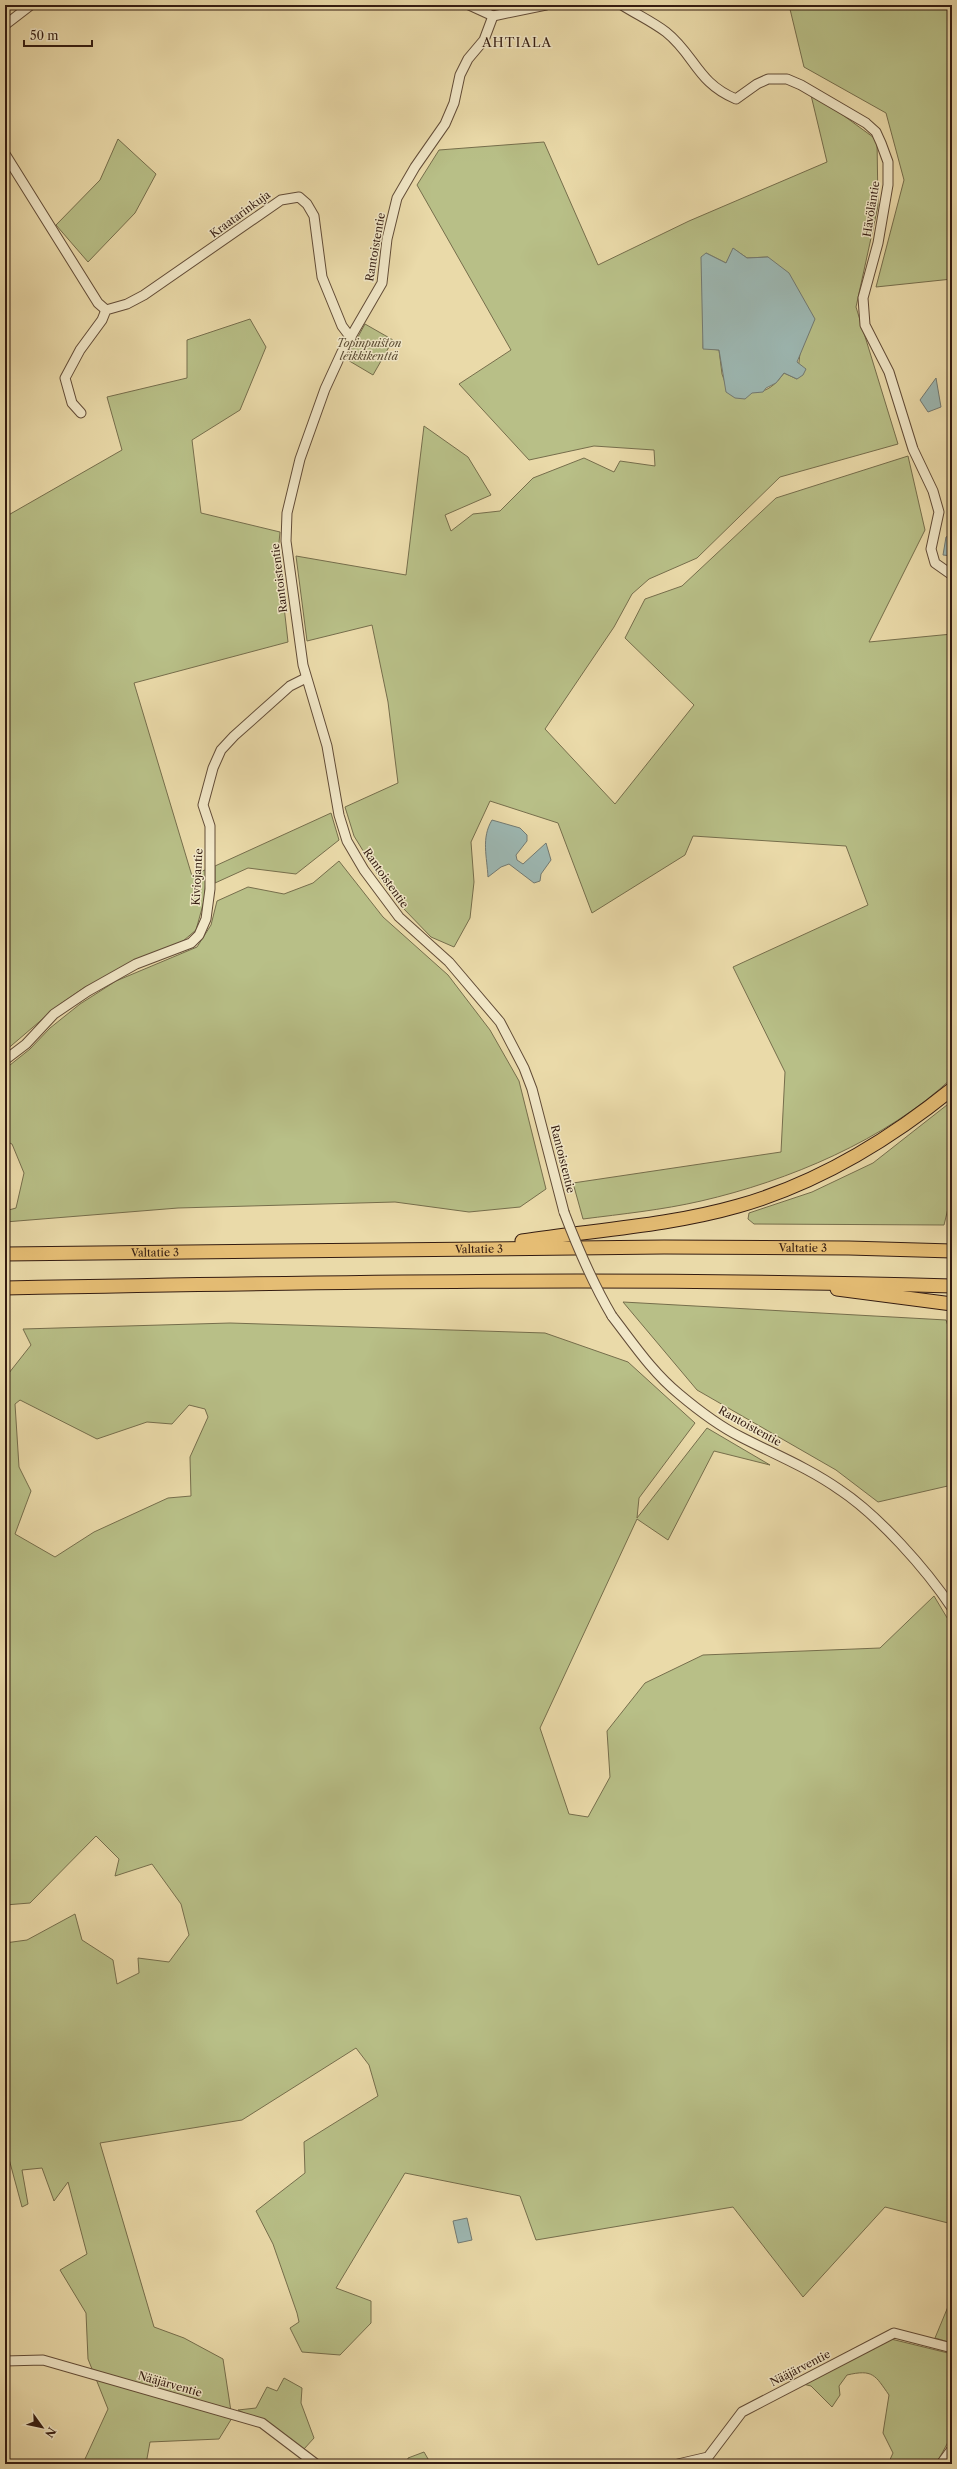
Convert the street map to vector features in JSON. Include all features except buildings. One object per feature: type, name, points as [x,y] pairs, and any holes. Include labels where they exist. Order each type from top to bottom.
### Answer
[{"type":"highway","points":[[475,1248],[686,1218],[738,1206],[771,1195],[863,1152],[952,1089]]},
{"type":"highway","name":"Valtatie 3","points":[[5,1254],[475,1248],[849,1248],[952,1251]]},
{"type":"highway","points":[[784,1281],[868,1294],[952,1304]]},
{"type":"highway","points":[[5,1288],[784,1281],[952,1286]]},
{"type":"street","points":[[5,25],[31,5]]},
{"type":"street","points":[[469,5],[493,16],[546,5]]},
{"type":"street","name":"Hävöläntie","points":[[622,5],[667,33],[707,82],[723,94],[736,99],[757,84],[768,79],[787,79],[816,93],[866,124],[876,132],[888,162],[888,185],[878,243],[863,298],[865,325],[889,372],[913,449],[933,491],[939,512],[931,549],[934,563],[952,575]]},
{"type":"street","name":"Rantoistentie","points":[[493,16],[484,40],[468,59],[460,75],[454,103],[445,124],[415,167],[397,198],[387,239],[382,283],[351,338],[325,389],[307,436],[287,513],[286,541],[292,592],[306,678],[327,746],[339,815],[347,842],[364,870],[399,917],[449,962],[500,1022],[524,1068],[532,1089],[564,1212],[584,1266],[612,1316],[651,1367],[678,1394],[740,1437],[804,1468],[840,1489],[863,1507],[919,1567],[952,1608]]},
{"type":"street","points":[[5,154],[98,303],[106,310],[102,320],[80,350],[65,378],[72,403],[81,413]]},
{"type":"street","name":"Kraatarinkuja","points":[[106,310],[127,304],[144,295],[281,200],[300,197],[307,204],[314,216],[322,277],[342,326],[351,338]]},
{"type":"street","name":"Kiviojantie","points":[[5,1060],[26,1044],[54,1014],[88,991],[136,964],[191,943],[199,935],[206,919],[210,890],[210,826],[203,805],[213,768],[221,750],[234,736],[290,686],[306,678]]},
{"type":"street","name":"Nääjärventie","points":[[678,2464],[708,2457],[742,2412],[894,2333],[952,2348]]},
{"type":"street","name":"Nääjärventie","points":[[5,2361],[43,2360],[262,2423],[316,2464]]},
{"type":"street","points":[[941,2464],[952,2449]]},
{"type":"green space","points":[[789,5],[952,5],[952,279],[876,287],[904,180],[886,113],[804,67]]},
{"type":"green space","points":[[810,91],[877,140],[878,206],[856,307],[898,444],[780,477],[697,558],[649,579],[632,594],[614,627],[545,729],[615,804],[694,705],[625,638],[645,599],[682,586],[776,498],[908,456],[925,530],[869,642],[952,634],[952,1078],[926,1100],[897,1121],[867,1139],[801,1170],[734,1193],[701,1201],[657,1209],[583,1219],[573,1183],[781,1152],[785,1072],[733,967],[868,905],[846,846],[693,836],[685,855],[592,913],[558,823],[490,801],[471,842],[474,882],[470,918],[454,947],[431,937],[403,908],[381,880],[354,836],[345,807],[398,783],[388,702],[372,625],[307,641],[296,556],[406,575],[424,426],[468,457],[491,495],[445,515],[451,531],[473,514],[500,511],[533,478],[584,458],[614,472],[620,461],[655,466],[654,450],[594,446],[529,460],[459,384],[511,350],[417,185],[439,150],[544,142],[598,265],[689,221],[827,162]],"holes":[[[734,249],[747,258],[768,257],[800,353],[797,379],[784,373],[771,387],[758,392],[751,392],[726,385],[722,374],[719,350],[703,348],[706,253],[726,263]]]},
{"type":"green space","points":[[118,139],[156,174],[135,213],[88,262],[56,225],[100,180]]},
{"type":"green space","points":[[250,319],[266,347],[240,410],[192,440],[201,513],[280,532],[278,553],[288,642],[134,683],[192,876],[207,869],[204,901],[196,930],[183,941],[85,987],[59,1005],[5,1051],[5,517],[122,450],[107,397],[187,378],[187,340]]},
{"type":"green space","name":"Topinpuiston leikkikenttä","points":[[365,324],[393,340],[373,375],[346,359]]},
{"type":"green space","points":[[331,813],[339,840],[296,874],[248,868],[215,883],[215,866]]},
{"type":"green space","points":[[339,861],[383,917],[448,975],[490,1030],[519,1081],[546,1189],[520,1207],[469,1212],[395,1202],[178,1208],[5,1222],[5,1211],[16,1208],[24,1173],[12,1144],[5,1141],[5,1069],[30,1049],[50,1028],[80,1004],[116,981],[197,947],[211,925],[217,901],[248,887],[284,894],[313,883]]},
{"type":"green space","points":[[952,1101],[952,1192],[944,1225],[754,1224],[748,1219],[749,1213],[812,1192],[873,1163]]},
{"type":"green space","points":[[623,1302],[946,1320],[952,1338],[952,1485],[878,1502],[836,1470],[697,1390]]},
{"type":"green space","points":[[230,1323],[545,1333],[628,1362],[695,1423],[639,1498],[637,1518],[707,1428],[770,1465],[714,1451],[668,1540],[637,1519],[540,1728],[569,1814],[588,1817],[610,1777],[607,1731],[645,1683],[703,1655],[880,1648],[934,1596],[952,1626],[952,2224],[885,2207],[803,2297],[733,2207],[536,2240],[520,2196],[405,2173],[336,2288],[371,2301],[371,2323],[340,2355],[302,2352],[290,2328],[299,2322],[297,2313],[273,2244],[256,2211],[305,2173],[304,2142],[378,2096],[369,2065],[356,2048],[242,2120],[100,2143],[154,2327],[184,2338],[223,2359],[232,2418],[219,2439],[150,2442],[146,2464],[89,2464],[85,2459],[108,2409],[88,2359],[86,2313],[60,2270],[87,2254],[68,2182],[54,2201],[42,2168],[22,2170],[28,2204],[22,2207],[9,2159],[5,2161],[5,1943],[27,1940],[75,1914],[82,1940],[113,1960],[117,1984],[139,1973],[138,1958],[169,1962],[189,1935],[181,1904],[152,1864],[115,1876],[119,1859],[96,1836],[30,1903],[5,1905],[5,1378],[31,1345],[23,1329]],"holes":[[[20,1400],[97,1439],[147,1422],[172,1424],[189,1405],[205,1409],[208,1417],[190,1457],[191,1496],[168,1498],[94,1532],[55,1557],[15,1534],[31,1491],[19,1467],[15,1404]]]},
{"type":"green space","points":[[952,2297],[952,2343],[935,2338]]},
{"type":"green space","points":[[891,2339],[952,2354],[952,2435],[936,2464],[888,2464],[893,2453],[883,2433],[889,2395],[872,2375],[868,2373],[856,2373],[847,2375],[839,2386],[840,2395],[832,2407],[811,2386],[803,2384]]},
{"type":"green space","points":[[284,2378],[302,2388],[301,2403],[314,2438],[304,2449],[275,2428],[238,2410],[256,2408],[267,2387],[277,2391]]},
{"type":"green space","points":[[424,2452],[431,2464],[407,2464],[408,2458]]},
{"type":"water","points":[[733,248],[747,258],[768,257],[789,273],[815,319],[797,362],[806,369],[803,375],[797,379],[784,373],[776,383],[766,388],[763,392],[752,393],[745,399],[735,398],[726,392],[719,350],[703,349],[701,257],[706,253],[726,263]]},
{"type":"water","points":[[936,378],[941,407],[928,412],[920,400]]},
{"type":"water","points":[[952,534],[952,556],[943,555],[946,537]]},
{"type":"water","points":[[492,820],[520,828],[527,835],[527,841],[516,855],[517,860],[523,864],[546,843],[551,860],[541,874],[540,881],[534,883],[509,864],[501,867],[488,877],[486,841]]},
{"type":"water","points":[[467,2218],[472,2240],[458,2243],[453,2221]]},
{"type":"district","name":"AHTIALA","points":[[517,42]]}]
